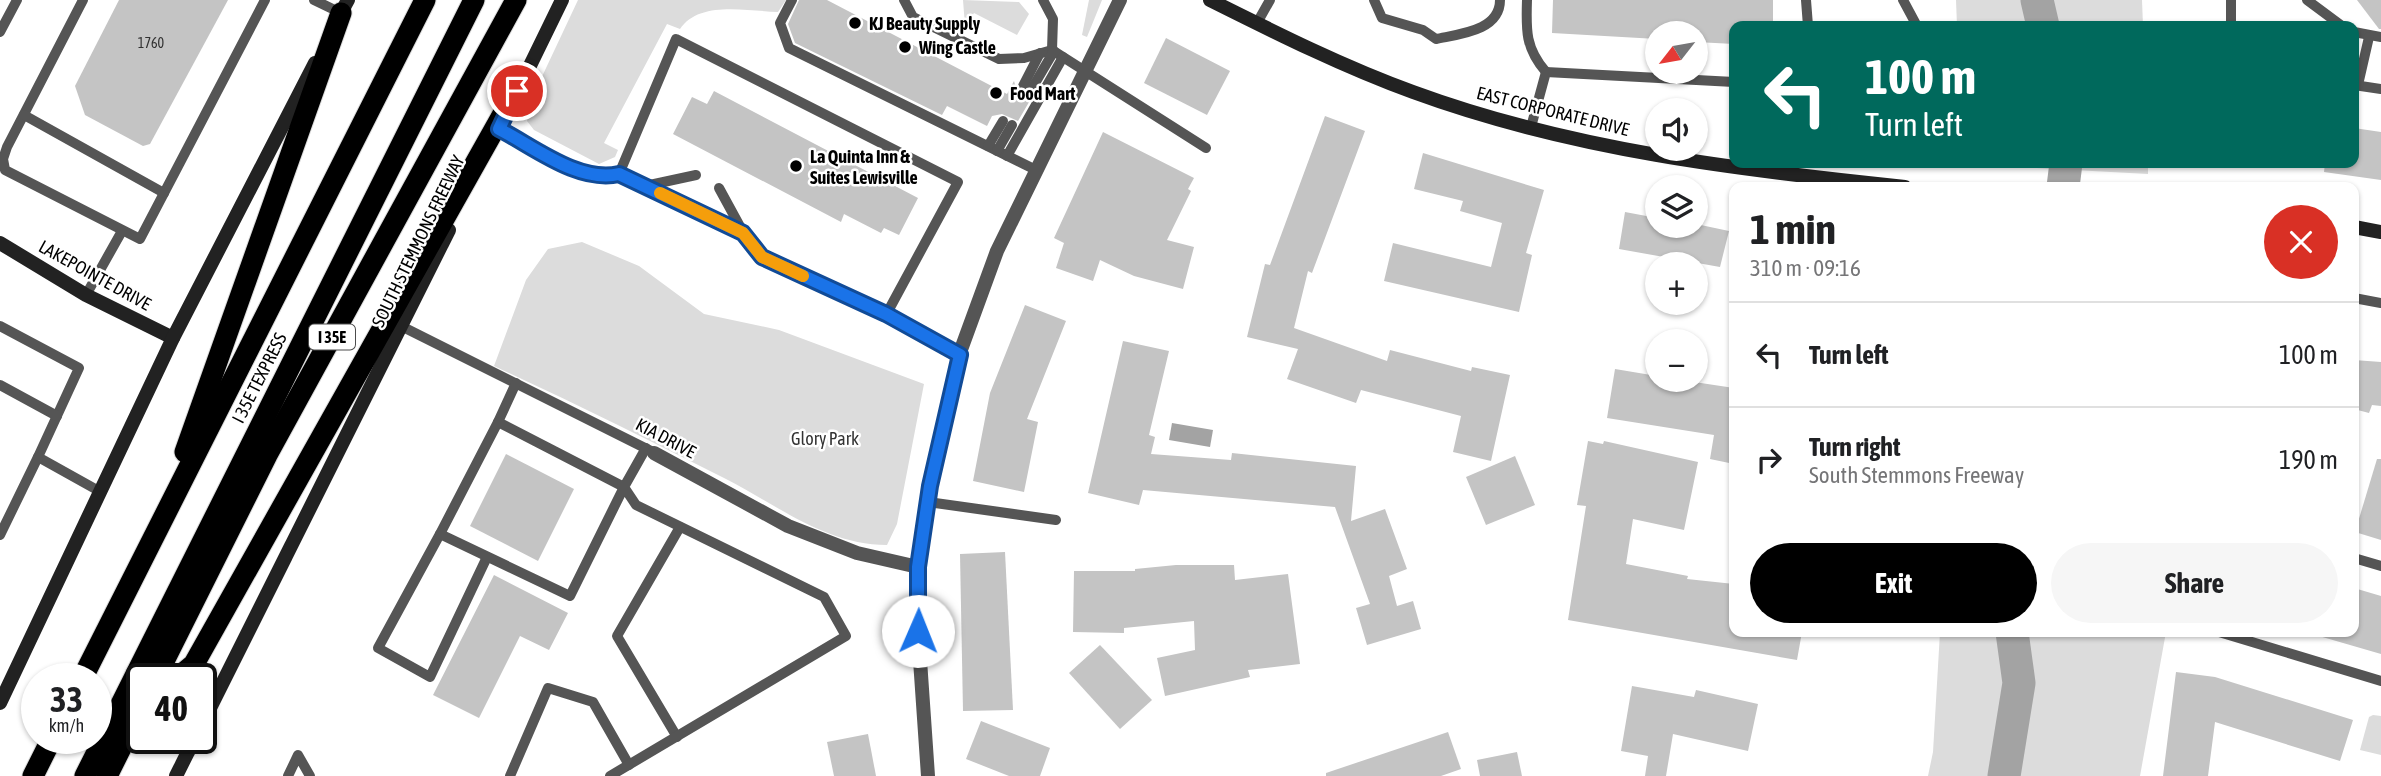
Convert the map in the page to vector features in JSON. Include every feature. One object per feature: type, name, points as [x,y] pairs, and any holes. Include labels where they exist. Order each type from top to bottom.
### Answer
[{"type":"highway","points":[[90,663],[425,0]]},
{"type":"highway","name":"I 35E TEXPRESS","points":[[86,776],[474,0]]},
{"type":"highway","name":"SOUTH STEMMONS FREEWAY","points":[[163,663],[267,455],[516,0]]},
{"type":"highway","points":[[154,540],[344,6]]},
{"type":"highway","points":[[195,663],[526,73]]},
{"type":"highway","points":[[107,776],[126,738]]},
{"type":"highway","points":[[33,776],[44,754]]},
{"type":"main road","name":"SOUTH STEMMONS FREEWAY","points":[[217,694],[562,0]]},
{"type":"main road","name":"EAST CORPORATE DRIVE","points":[[1210,0],[1412,92],[1531,127],[1642,154],[1729,162]]},
{"type":"main road","points":[[0,702],[39,626],[99,491],[173,338],[344,6]]},
{"type":"main road","name":"EAST CORPORATE DRIVE","points":[[1801,169],[1876,182]]},
{"type":"main road","points":[[2359,227],[2381,232]]},
{"type":"main road","name":"LAKEPOINTE DRIVE","points":[[0,243],[86,295],[173,338]]},
{"type":"main road","points":[[176,776],[187,754]]},
{"type":"street","points":[[928,776],[918,631],[918,567],[928,502],[960,355],[998,251],[1120,0]]},
{"type":"street","name":"KIA DRIVE","points":[[650,451],[788,526],[857,552],[918,567]]},
{"type":"lane","points":[[0,32],[17,0]]},
{"type":"lane","points":[[83,0],[7,147],[3,159],[3,175],[140,239],[265,0]]},
{"type":"lane","points":[[313,0],[344,6]]},
{"type":"lane","points":[[792,0],[780,23],[789,48],[1036,170]]},
{"type":"lane","points":[[904,0],[913,17],[999,59],[1056,52],[1206,148]]},
{"type":"lane","points":[[997,151],[1056,52],[1053,19],[1043,0]]},
{"type":"lane","points":[[1257,23],[1270,0]]},
{"type":"lane","points":[[1374,0],[1382,18],[1423,30],[1436,39],[1478,30],[1493,19],[1500,7],[1500,0]]},
{"type":"lane","points":[[1527,0],[1525,35],[1530,49],[1546,72]]},
{"type":"lane","points":[[1806,0],[1808,21]]},
{"type":"lane","points":[[1903,0],[1914,21]]},
{"type":"lane","points":[[2231,0],[2231,21]]},
{"type":"lane","points":[[2307,0],[2335,21]]},
{"type":"lane","points":[[2359,34],[2381,37]]},
{"type":"lane","points":[[2359,74],[2369,37]]},
{"type":"lane","points":[[619,174],[676,39],[958,182],[886,314]]},
{"type":"lane","points":[[1040,53],[1027,88],[1056,52]]},
{"type":"lane","points":[[1546,72],[1729,82]]},
{"type":"lane","points":[[1531,127],[1546,72]]},
{"type":"lane","points":[[2359,85],[2381,89]]},
{"type":"lane","points":[[24,115],[164,192]]},
{"type":"lane","points":[[997,151],[1008,123]]},
{"type":"lane","points":[[499,129],[578,171],[601,178],[619,174],[743,233]]},
{"type":"lane","points":[[645,186],[696,176]]},
{"type":"lane","points":[[719,188],[743,233],[762,257],[886,314],[960,355]]},
{"type":"lane","points":[[86,295],[122,230]]},
{"type":"lane","points":[[2359,299],[2381,303]]},
{"type":"lane","points":[[0,326],[79,368],[0,535]]},
{"type":"lane","name":"KIA DRIVE","points":[[401,326],[650,451]]},
{"type":"lane","points":[[487,557],[430,677],[378,648],[440,534],[516,383]]},
{"type":"lane","points":[[0,385],[57,416]]},
{"type":"lane","points":[[498,422],[624,487],[636,505],[824,597],[846,636],[610,776]]},
{"type":"lane","points":[[440,534],[570,596],[624,487],[650,451]]},
{"type":"lane","points":[[38,457],[99,491]]},
{"type":"lane","points":[[928,502],[1056,520]]},
{"type":"lane","points":[[677,737],[617,636],[680,527]]},
{"type":"lane","points":[[2359,559],[2381,566]]},
{"type":"lane","points":[[2236,637],[2381,681]]},
{"type":"lane","points":[[510,776],[548,688],[593,702],[629,765]]},
{"type":"lane","points":[[288,776],[298,755],[310,776]]},
{"type":"green space","points":[[578,0],[786,0],[778,12],[724,9],[699,14],[688,20],[680,29],[667,24],[604,143],[618,150],[615,157],[599,164],[534,130],[527,121],[531,100]]},
{"type":"green space","points":[[963,0],[1019,2],[1029,14],[1017,35],[974,13],[965,26]]},
{"type":"green space","points":[[1089,0],[1102,0],[1087,37],[1082,35]]},
{"type":"green space","points":[[1956,0],[2142,0],[2143,21],[1957,21]]},
{"type":"green space","points":[[2037,168],[2148,168],[2148,174]]},
{"type":"green space","name":"Glory Park","points":[[582,242],[639,266],[704,314],[779,330],[924,384],[897,524],[887,545],[843,538],[803,522],[697,464],[494,366],[526,280],[548,249]]},
{"type":"green space","points":[[1940,637],[2165,637],[2140,776],[1928,776],[1933,752]]},
{"type":"green space","points":[[2381,716],[2381,755],[2360,750],[2369,717]]},
{"type":"shaded area","points":[[1172,423],[1213,430],[1210,447],[1169,440]]},
{"type":"building","points":[[119,0],[228,0],[150,144],[143,146],[85,115],[75,86]]},
{"type":"building","points":[[799,0],[827,0],[1007,94],[1014,81],[1017,91],[1032,97],[1018,121],[1002,114],[992,116],[987,126],[947,106],[942,115],[795,43],[788,24]]},
{"type":"building","points":[[1553,0],[1773,0],[1773,21],[1729,21],[1729,44],[1708,43],[1708,21],[1645,21],[1645,38],[1552,33]]},
{"type":"building","points":[[2357,0],[2381,0],[2381,29],[2379,29]]},
{"type":"building","points":[[1166,38],[1230,71],[1207,115],[1144,83]]},
{"type":"building","name":"La Quinta Inn & Suites Lewisville","points":[[714,91],[918,198],[899,235],[884,228],[881,233],[844,214],[841,222],[673,134],[692,97],[707,104]]},
{"type":"building","points":[[1325,116],[1365,131],[1312,273],[1308,271],[1294,328],[1387,361],[1390,350],[1471,371],[1472,367],[1510,375],[1491,461],[1453,452],[1461,416],[1361,390],[1356,403],[1287,379],[1298,349],[1247,337],[1265,264],[1270,265]]},
{"type":"building","points":[[2359,129],[2381,132],[2381,180],[2324,172],[2324,168],[2359,168]]},
{"type":"building","points":[[1103,132],[1194,178],[1188,189],[1191,191],[1167,240],[1194,247],[1183,289],[1134,276],[1100,260],[1093,281],[1056,268],[1064,243],[1054,238]]},
{"type":"building","points":[[1423,153],[1544,190],[1526,253],[1532,255],[1519,312],[1384,281],[1393,243],[1491,267],[1502,223],[1460,211],[1463,201],[1414,189]]},
{"type":"building","points":[[1625,212],[1645,216],[1645,238],[1708,238],[1708,227],[1729,231],[1720,267],[1708,265],[1708,252],[1645,254],[1619,249]]},
{"type":"building","points":[[1025,305],[1066,321],[1027,419],[1038,422],[1024,492],[973,481],[990,393]]},
{"type":"building","points":[[1123,341],[1169,351],[1149,435],[1155,437],[1151,454],[1231,460],[1232,453],[1356,466],[1351,521],[1385,509],[1407,569],[1389,576],[1397,606],[1413,601],[1421,629],[1367,645],[1356,608],[1370,604],[1335,507],[1143,490],[1139,505],[1088,493]]},
{"type":"building","points":[[2359,360],[2381,362],[2381,406],[2372,405],[2369,413],[2359,410]]},
{"type":"building","points":[[1615,369],[1645,374],[1645,392],[1708,392],[1708,384],[1729,387],[1729,463],[1710,459],[1714,435],[1607,418]]},
{"type":"building","points":[[1588,441],[1603,444],[1604,441],[1698,462],[1684,530],[1633,519],[1626,564],[1688,576],[1687,579],[1729,583],[1729,637],[1801,637],[1797,660],[1568,620],[1586,506],[1577,505]]},
{"type":"building","points":[[506,454],[574,489],[538,561],[470,526]]},
{"type":"building","points":[[1515,456],[1535,505],[1486,525],[1466,477]]},
{"type":"building","points":[[2377,459],[2381,459],[2381,540],[2359,533],[2359,519]]},
{"type":"building","points":[[1005,552],[1013,710],[963,711],[960,554]]},
{"type":"building","points":[[1176,565],[1234,565],[1235,580],[1288,574],[1300,664],[1248,670],[1250,677],[1165,696],[1157,658],[1195,650],[1194,621],[1124,628],[1124,633],[1073,632],[1074,571],[1135,571]]},
{"type":"building","points":[[494,575],[568,613],[549,650],[520,636],[479,718],[433,695]]},
{"type":"building","points":[[2359,589],[2381,596],[2381,654],[2322,637],[2359,637]]},
{"type":"building","points":[[1100,645],[1152,700],[1120,729],[1069,673]]},
{"type":"building","points":[[2176,672],[2215,677],[2353,720],[2340,761],[2215,722],[2208,776],[2163,776]]},
{"type":"building","points":[[1632,686],[1694,697],[1696,690],[1758,704],[1748,751],[1673,734],[1666,776],[1645,776],[1648,756],[1621,751]]},
{"type":"building","points":[[981,721],[1050,748],[1040,776],[1009,776],[966,759]]},
{"type":"building","points":[[1448,732],[1461,769],[1441,776],[1326,776],[1326,773]]},
{"type":"building","points":[[868,734],[876,776],[834,776],[827,742]]},
{"type":"building","points":[[1517,752],[1522,776],[1480,776],[1477,760]]},
{"type":"waterway","points":[[2037,0],[2042,21]]},
{"type":"waterway","points":[[2064,182],[2065,168]]},
{"type":"waterway","points":[[2004,776],[2019,683],[2013,637]]},
{"type":"slow traffic","points":[[660,193],[743,233],[762,257],[803,276]]},
{"type":"place","name":"KJ Beauty Supply","points":[[855,23]]},
{"type":"place","name":"Wing Castle","points":[[905,47]]},
{"type":"place","name":"Food Mart","points":[[996,93]]},
{"type":"place","name":"La Quinta Inn & Suites Lewisville","points":[[796,166]]},
{"type":"route","points":[[517,91],[499,129],[578,171],[601,178],[619,174],[743,233],[762,257],[886,314],[960,355],[930,486],[918,567],[918,631]]}]
